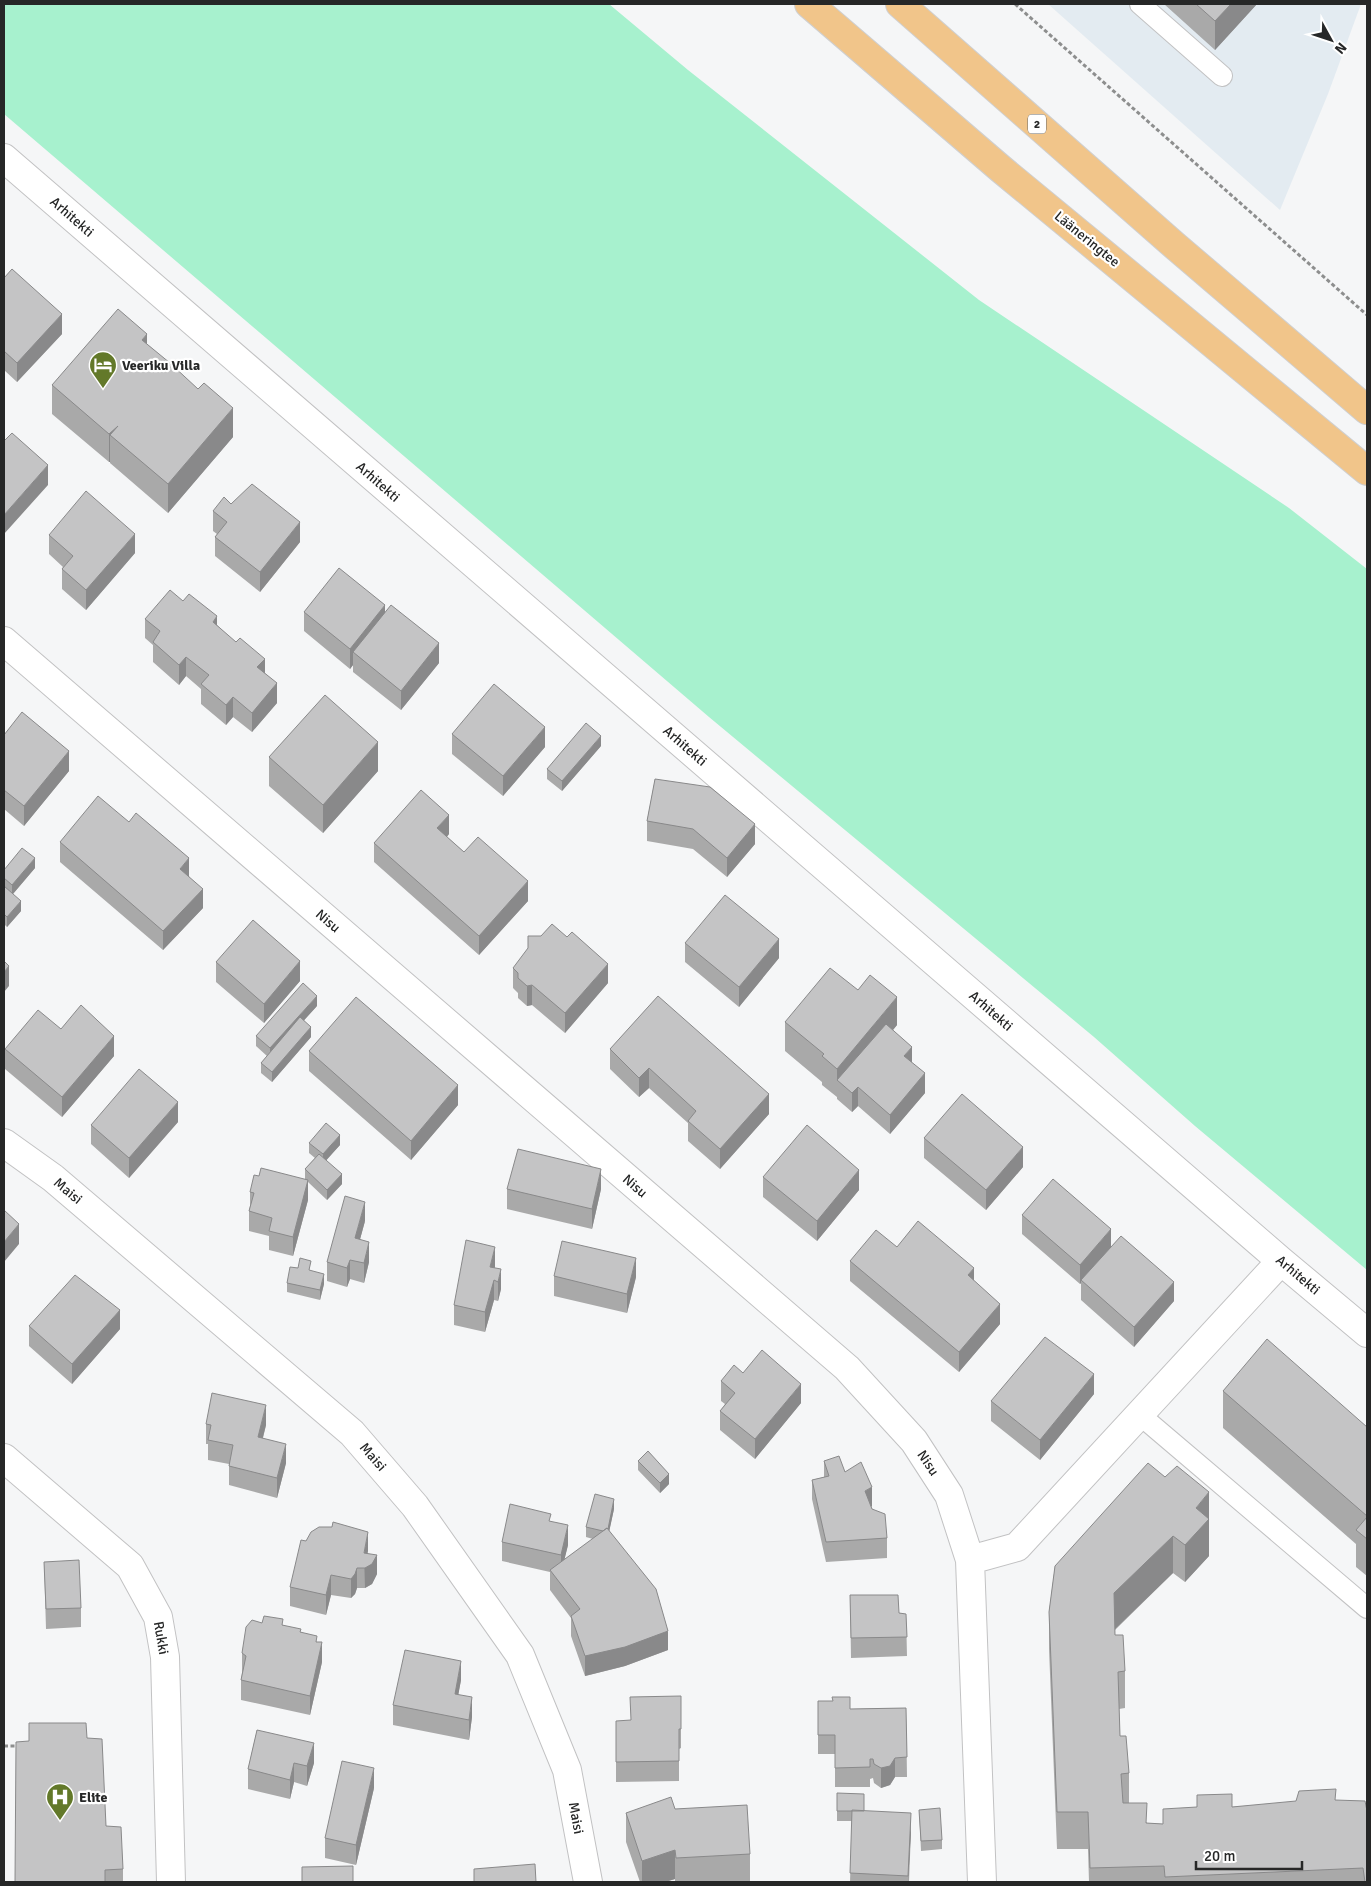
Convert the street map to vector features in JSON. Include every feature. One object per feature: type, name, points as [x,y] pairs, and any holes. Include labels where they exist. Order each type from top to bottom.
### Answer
[{"type":"highway","name":"Lääneringtee","points":[[809,4],[1001,168],[1367,471]]},
{"type":"highway","name":"2","points":[[900,4],[1174,245],[1367,410]]},
{"type":"street","name":"Arhitekti","points":[[4,158],[1367,1334]]},
{"type":"street","name":"Nisu","points":[[4,641],[847,1368],[914,1441],[949,1494],[970,1560],[982,1882]]},
{"type":"street","name":"Maisi","points":[[4,1143],[54,1178],[352,1433],[415,1506],[520,1655],[567,1770],[588,1882]]},
{"type":"street","points":[[970,1560],[1017,1547],[1281,1261]]},
{"type":"street","name":"Rukki","points":[[4,1458],[130,1566],[158,1616],[165,1657],[171,1882]]},
{"type":"lane","points":[[1140,4],[1222,76]]},
{"type":"lane","points":[[1140,1414],[1367,1608]]},
{"type":"path","points":[[1015,4],[1367,315]]},
{"type":"path","points":[[4,1746],[30,1746]]},
{"type":"shaded area","points":[[1048,4],[1361,4],[1328,94],[1280,210]]},
{"type":"green space","points":[[4,4],[609,4],[688,70],[979,300],[1289,508],[1367,569],[1367,1270],[1195,1126],[1094,1037],[709,717],[4,114]]},
{"type":"building","points":[[1196,4],[1231,4],[1215,21]]},
{"type":"building","points":[[12,269],[62,314],[17,363],[4,351],[4,278]]},
{"type":"building","points":[[118,309],[147,334],[142,340],[170,363],[166,369],[171,364],[198,389],[204,383],[233,408],[168,484],[110,435],[118,426],[109,434],[52,385]]},
{"type":"building","points":[[12,433],[48,465],[4,515],[4,441]]},
{"type":"building","points":[[252,484],[300,522],[260,572],[215,537],[227,522],[213,511],[224,497],[231,504]]},
{"type":"building","points":[[86,491],[135,534],[86,590],[62,569],[73,556],[49,535]]},
{"type":"building","points":[[339,568],[385,605],[350,649],[304,612]]},
{"type":"building","points":[[170,590],[183,601],[189,594],[217,616],[213,622],[236,642],[240,638],[265,659],[257,667],[277,683],[252,713],[233,697],[226,705],[201,684],[209,675],[186,657],[179,665],[153,642],[160,631],[145,619]]},
{"type":"building","points":[[391,605],[439,643],[401,691],[353,652]]},
{"type":"building","points":[[494,684],[545,727],[503,776],[452,734]]},
{"type":"building","points":[[325,695],[378,742],[323,805],[269,757]]},
{"type":"building","points":[[22,712],[69,751],[24,806],[4,790],[4,735]]},
{"type":"building","points":[[586,723],[601,736],[562,781],[547,769]]},
{"type":"building","points":[[655,779],[710,787],[755,824],[727,858],[693,829],[647,821]]},
{"type":"building","points":[[421,790],[449,815],[437,828],[464,852],[478,837],[528,881],[479,936],[374,843]]},
{"type":"building","points":[[98,796],[129,822],[136,813],[189,858],[180,869],[203,889],[163,931],[60,842]]},
{"type":"building","points":[[22,848],[35,858],[12,885],[4,878],[4,870]]},
{"type":"building","points":[[4,886],[21,901],[7,917],[4,914]]},
{"type":"building","points":[[725,895],[779,939],[739,987],[685,943]]},
{"type":"building","points":[[253,920],[300,961],[264,1004],[216,962]]},
{"type":"building","points":[[552,924],[567,937],[572,932],[608,964],[565,1013],[532,985],[527,986],[518,978],[518,973],[513,968],[528,948],[528,936],[541,936]]},
{"type":"building","points":[[4,961],[9,966],[4,972]]},
{"type":"building","points":[[830,968],[858,990],[870,975],[897,997],[837,1069],[822,1056],[824,1054],[785,1022]]},
{"type":"building","points":[[303,983],[317,996],[270,1048],[256,1036]]},
{"type":"building","points":[[658,996],[769,1094],[720,1149],[688,1121],[696,1111],[649,1068],[639,1078],[610,1049]]},
{"type":"building","points":[[356,997],[458,1085],[411,1141],[309,1051]]},
{"type":"building","points":[[81,1005],[114,1036],[62,1097],[5,1049],[38,1010],[61,1029]]},
{"type":"building","points":[[300,1017],[311,1027],[272,1072],[261,1063]]},
{"type":"building","points":[[886,1024],[912,1047],[904,1056],[925,1073],[890,1115],[858,1087],[852,1093],[837,1080]]},
{"type":"building","points":[[139,1069],[178,1102],[129,1158],[91,1125]]},
{"type":"building","points":[[962,1094],[1023,1147],[986,1190],[924,1138]]},
{"type":"building","points":[[326,1123],[340,1135],[323,1154],[309,1143]]},
{"type":"building","points":[[807,1125],[859,1170],[817,1221],[763,1177]]},
{"type":"building","points":[[518,1149],[601,1169],[592,1209],[507,1189]]},
{"type":"building","points":[[319,1154],[342,1174],[327,1190],[305,1169]]},
{"type":"building","points":[[261,1168],[308,1180],[293,1237],[269,1231],[272,1218],[249,1211],[254,1193],[250,1192],[254,1175],[259,1176]]},
{"type":"building","points":[[1053,1179],[1111,1229],[1080,1265],[1022,1215]]},
{"type":"building","points":[[345,1196],[365,1202],[355,1238],[369,1242],[364,1263],[350,1260],[347,1268],[327,1262]]},
{"type":"building","points":[[4,1210],[19,1224],[4,1242]]},
{"type":"building","points":[[918,1221],[974,1268],[968,1275],[1000,1304],[959,1352],[850,1261],[876,1230],[897,1247]]},
{"type":"building","points":[[1121,1236],[1174,1282],[1134,1327],[1081,1280]]},
{"type":"building","points":[[466,1240],[495,1247],[490,1267],[501,1269],[498,1282],[494,1280],[485,1312],[454,1305]]},
{"type":"building","points":[[562,1241],[636,1258],[627,1294],[554,1276]]},
{"type":"building","points":[[300,1258],[311,1261],[309,1270],[324,1274],[320,1290],[287,1283],[290,1267],[298,1268]]},
{"type":"building","points":[[75,1275],[120,1310],[72,1364],[29,1326]]},
{"type":"building","points":[[1045,1337],[1094,1374],[1040,1440],[991,1401]]},
{"type":"building","points":[[1267,1339],[1367,1427],[1367,1516],[1223,1391]]},
{"type":"building","points":[[762,1350],[801,1384],[755,1439],[720,1411],[735,1393],[721,1381],[734,1365],[743,1373]]},
{"type":"building","points":[[212,1393],[266,1405],[258,1437],[286,1444],[277,1478],[229,1466],[233,1445],[208,1440],[211,1425],[206,1424]]},
{"type":"building","points":[[648,1451],[669,1474],[660,1483],[638,1461]]},
{"type":"building","points":[[839,1456],[845,1472],[861,1462],[872,1487],[865,1491],[872,1509],[885,1514],[887,1538],[826,1542],[812,1480],[829,1476],[824,1461]]},
{"type":"building","points":[[1148,1463],[1165,1477],[1177,1466],[1209,1492],[1196,1508],[1209,1519],[1185,1545],[1173,1536],[1114,1593],[1115,1635],[1123,1635],[1125,1671],[1118,1672],[1120,1736],[1126,1736],[1129,1773],[1121,1774],[1123,1803],[1147,1803],[1146,1823],[1163,1824],[1163,1809],[1197,1807],[1197,1795],[1232,1794],[1232,1807],[1296,1801],[1299,1791],[1336,1789],[1335,1800],[1365,1801],[1367,1811],[1367,1882],[1365,1882],[1363,1868],[1165,1877],[1164,1866],[1090,1868],[1088,1812],[1057,1812],[1049,1612],[1055,1566]]},
{"type":"building","points":[[595,1494],[614,1499],[608,1529],[603,1531],[586,1527]]},
{"type":"building","points":[[510,1504],[551,1514],[549,1521],[568,1525],[561,1555],[502,1542]]},
{"type":"building","points":[[1367,1517],[1367,1539],[1356,1530]]},
{"type":"building","points":[[333,1522],[368,1532],[364,1553],[377,1555],[372,1564],[365,1568],[357,1568],[351,1579],[331,1575],[326,1595],[290,1587],[301,1540],[306,1541],[311,1532],[319,1527],[332,1527]]},
{"type":"building","points":[[607,1528],[656,1589],[668,1631],[625,1647],[585,1656],[571,1616],[580,1609],[550,1570]]},
{"type":"building","points":[[79,1560],[81,1608],[46,1609],[44,1562]]},
{"type":"building","points":[[850,1595],[898,1595],[899,1613],[906,1614],[907,1637],[851,1638]]},
{"type":"building","points":[[264,1616],[283,1619],[282,1625],[301,1629],[300,1632],[317,1636],[316,1642],[322,1642],[310,1696],[241,1680],[246,1656],[242,1653],[246,1627],[252,1620],[262,1623]]},
{"type":"building","points":[[405,1650],[461,1661],[455,1694],[472,1697],[469,1720],[393,1705]]},
{"type":"building","points":[[681,1696],[679,1761],[616,1762],[616,1721],[631,1720],[630,1697]]},
{"type":"building","points":[[832,1697],[850,1697],[850,1709],[906,1708],[907,1757],[895,1758],[890,1766],[881,1768],[874,1764],[873,1759],[870,1759],[870,1767],[835,1768],[835,1735],[818,1735],[818,1701],[833,1701]]},
{"type":"building","name":"Elite","points":[[29,1723],[86,1723],[87,1738],[102,1739],[106,1826],[121,1827],[123,1869],[105,1870],[105,1882],[15,1882],[16,1742],[29,1741]]},
{"type":"building","points":[[257,1730],[314,1743],[307,1766],[294,1763],[290,1780],[248,1769]]},
{"type":"building","points":[[342,1761],[374,1768],[356,1845],[325,1838]]},
{"type":"building","points":[[837,1793],[864,1794],[864,1811],[837,1811]]},
{"type":"building","points":[[671,1797],[675,1809],[747,1805],[750,1854],[676,1858],[675,1850],[642,1861],[626,1813]]},
{"type":"building","points":[[940,1808],[942,1840],[921,1841],[919,1810]]},
{"type":"building","points":[[852,1810],[911,1813],[908,1876],[850,1873]]},
{"type":"building","points":[[535,1864],[536,1882],[474,1882],[474,1869]]},
{"type":"building","points":[[353,1866],[353,1882],[302,1882],[302,1867]]},
{"type":"place","name":"Veeriku Villa","points":[[103,389]]},
{"type":"place","name":"Elite","points":[[60,1821]]}]
